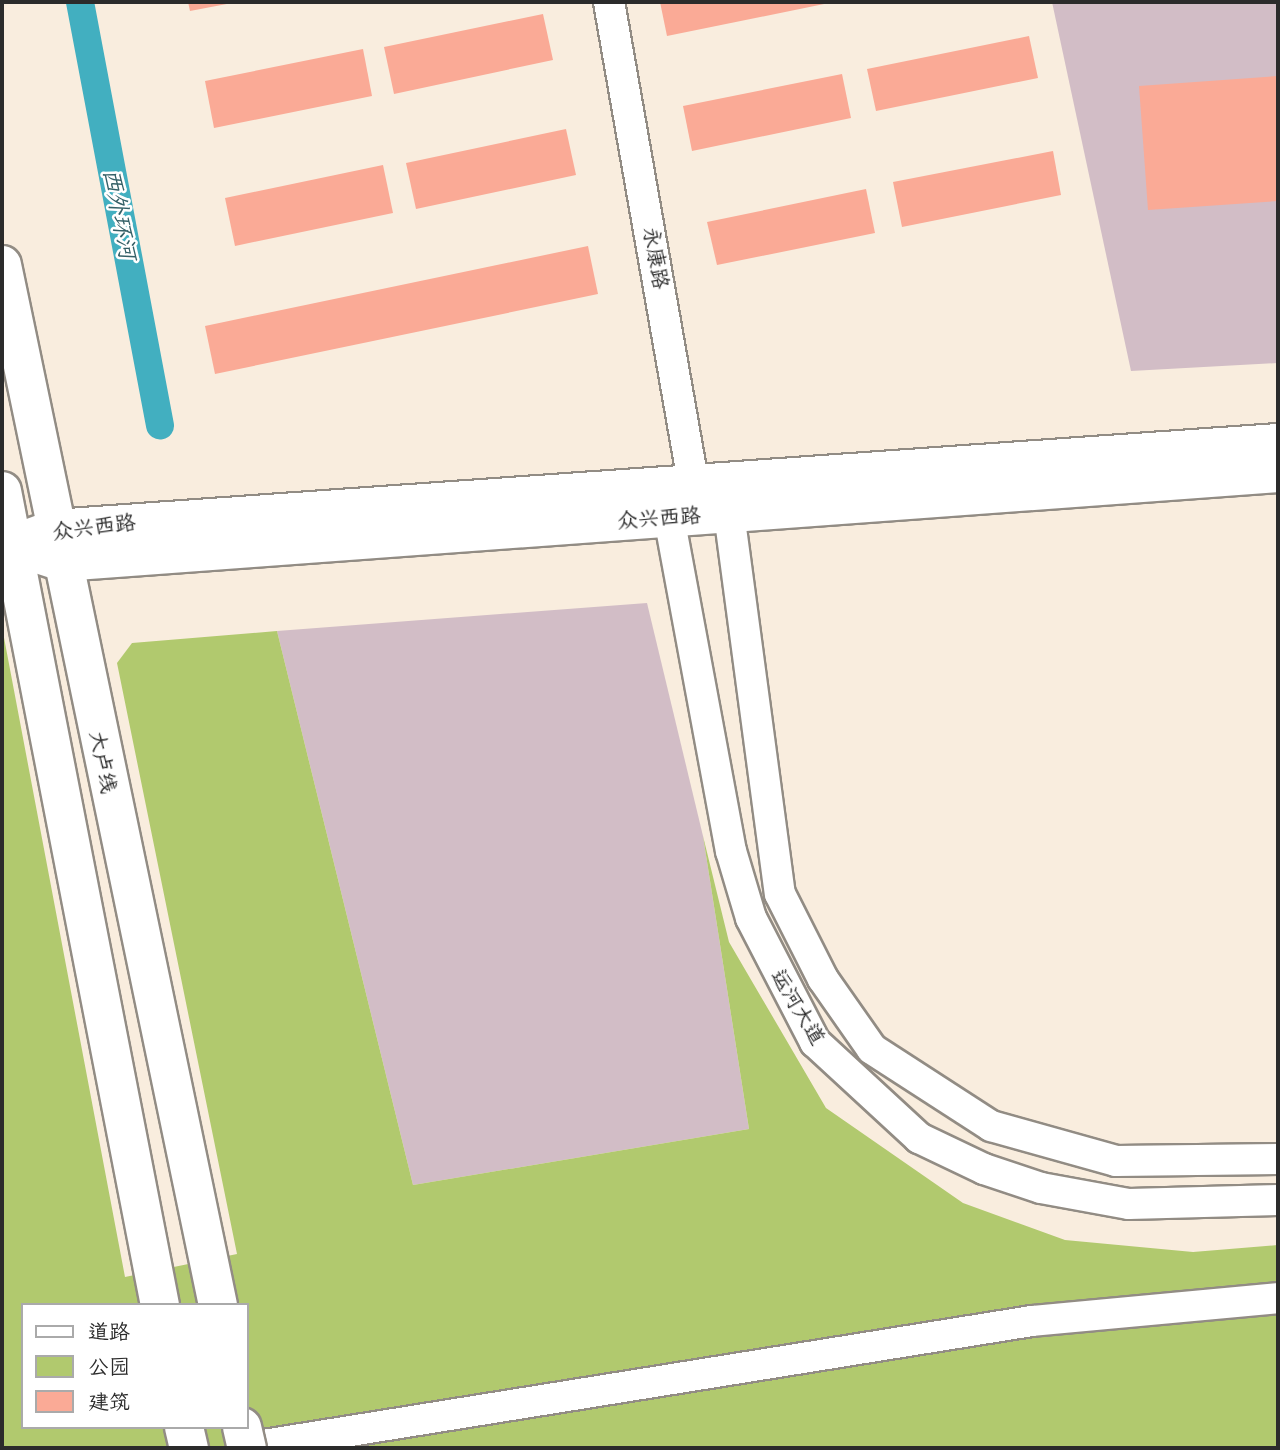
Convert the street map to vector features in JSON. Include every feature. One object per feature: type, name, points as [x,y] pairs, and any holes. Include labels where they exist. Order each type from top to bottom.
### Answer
[{"type":"highway","name":"大卢线","points":[[2,265],[57,545],[218,1303]]},
{"type":"highway","points":[[2,491],[7,547],[156,1287]]},
{"type":"highway","points":[[184,1429],[189,1448]]},
{"type":"highway","points":[[242,1429],[246,1448]]},
{"type":"main road","name":"众兴西路","points":[[698,507],[1278,442]]},
{"type":"main road","name":"众兴西路","points":[[7,547],[1278,473]]},
{"type":"street","name":"永康路","points":[[609,2],[698,507]]},
{"type":"street","name":"运河大道","points":[[698,507],[780,894],[823,979],[872,1049],[991,1126],[1116,1161],[1278,1159]]},
{"type":"street","name":"运河大道","points":[[698,507],[731,851],[751,918],[815,1042],[919,1138],[984,1169],[1041,1188],[1129,1205],[1278,1200]]},
{"type":"street","points":[[246,1448],[1032,1321],[1278,1298]]},
{"type":"shaded area","points":[[1052,2],[1278,2],[1278,363],[1131,371]]},
{"type":"shaded area","points":[[647,603],[703,836],[749,1129],[413,1185],[277,631]]},
{"type":"green space","points":[[2,627],[125,1277],[237,1254],[117,663],[132,643],[277,631],[413,1185],[749,1129],[703,836],[729,942],[826,1108],[963,1203],[1065,1240],[1193,1252],[1278,1245],[1278,1448],[2,1448]]},
{"type":"building","points":[[188,2],[232,2],[232,3],[190,11]]},
{"type":"building","points":[[660,2],[829,2],[829,3],[667,36]]},
{"type":"building","points":[[543,14],[553,60],[394,94],[384,47]]},
{"type":"building","points":[[1029,36],[1038,78],[876,111],[867,69]]},
{"type":"building","points":[[363,49],[372,96],[214,128],[205,81]]},
{"type":"building","points":[[842,74],[851,118],[692,151],[683,106]]},
{"type":"building","points":[[1278,76],[1278,201],[1148,210],[1139,86]]},
{"type":"building","points":[[566,129],[576,175],[416,209],[406,163]]},
{"type":"building","points":[[1053,151],[1061,195],[902,227],[893,182]]},
{"type":"building","points":[[383,165],[393,213],[235,246],[225,198]]},
{"type":"building","points":[[866,189],[875,233],[717,265],[707,222]]},
{"type":"building","points":[[588,246],[598,294],[215,374],[205,326]]},
{"type":"waterway","name":"西外环河","points":[[80,2],[160,426]]}]
